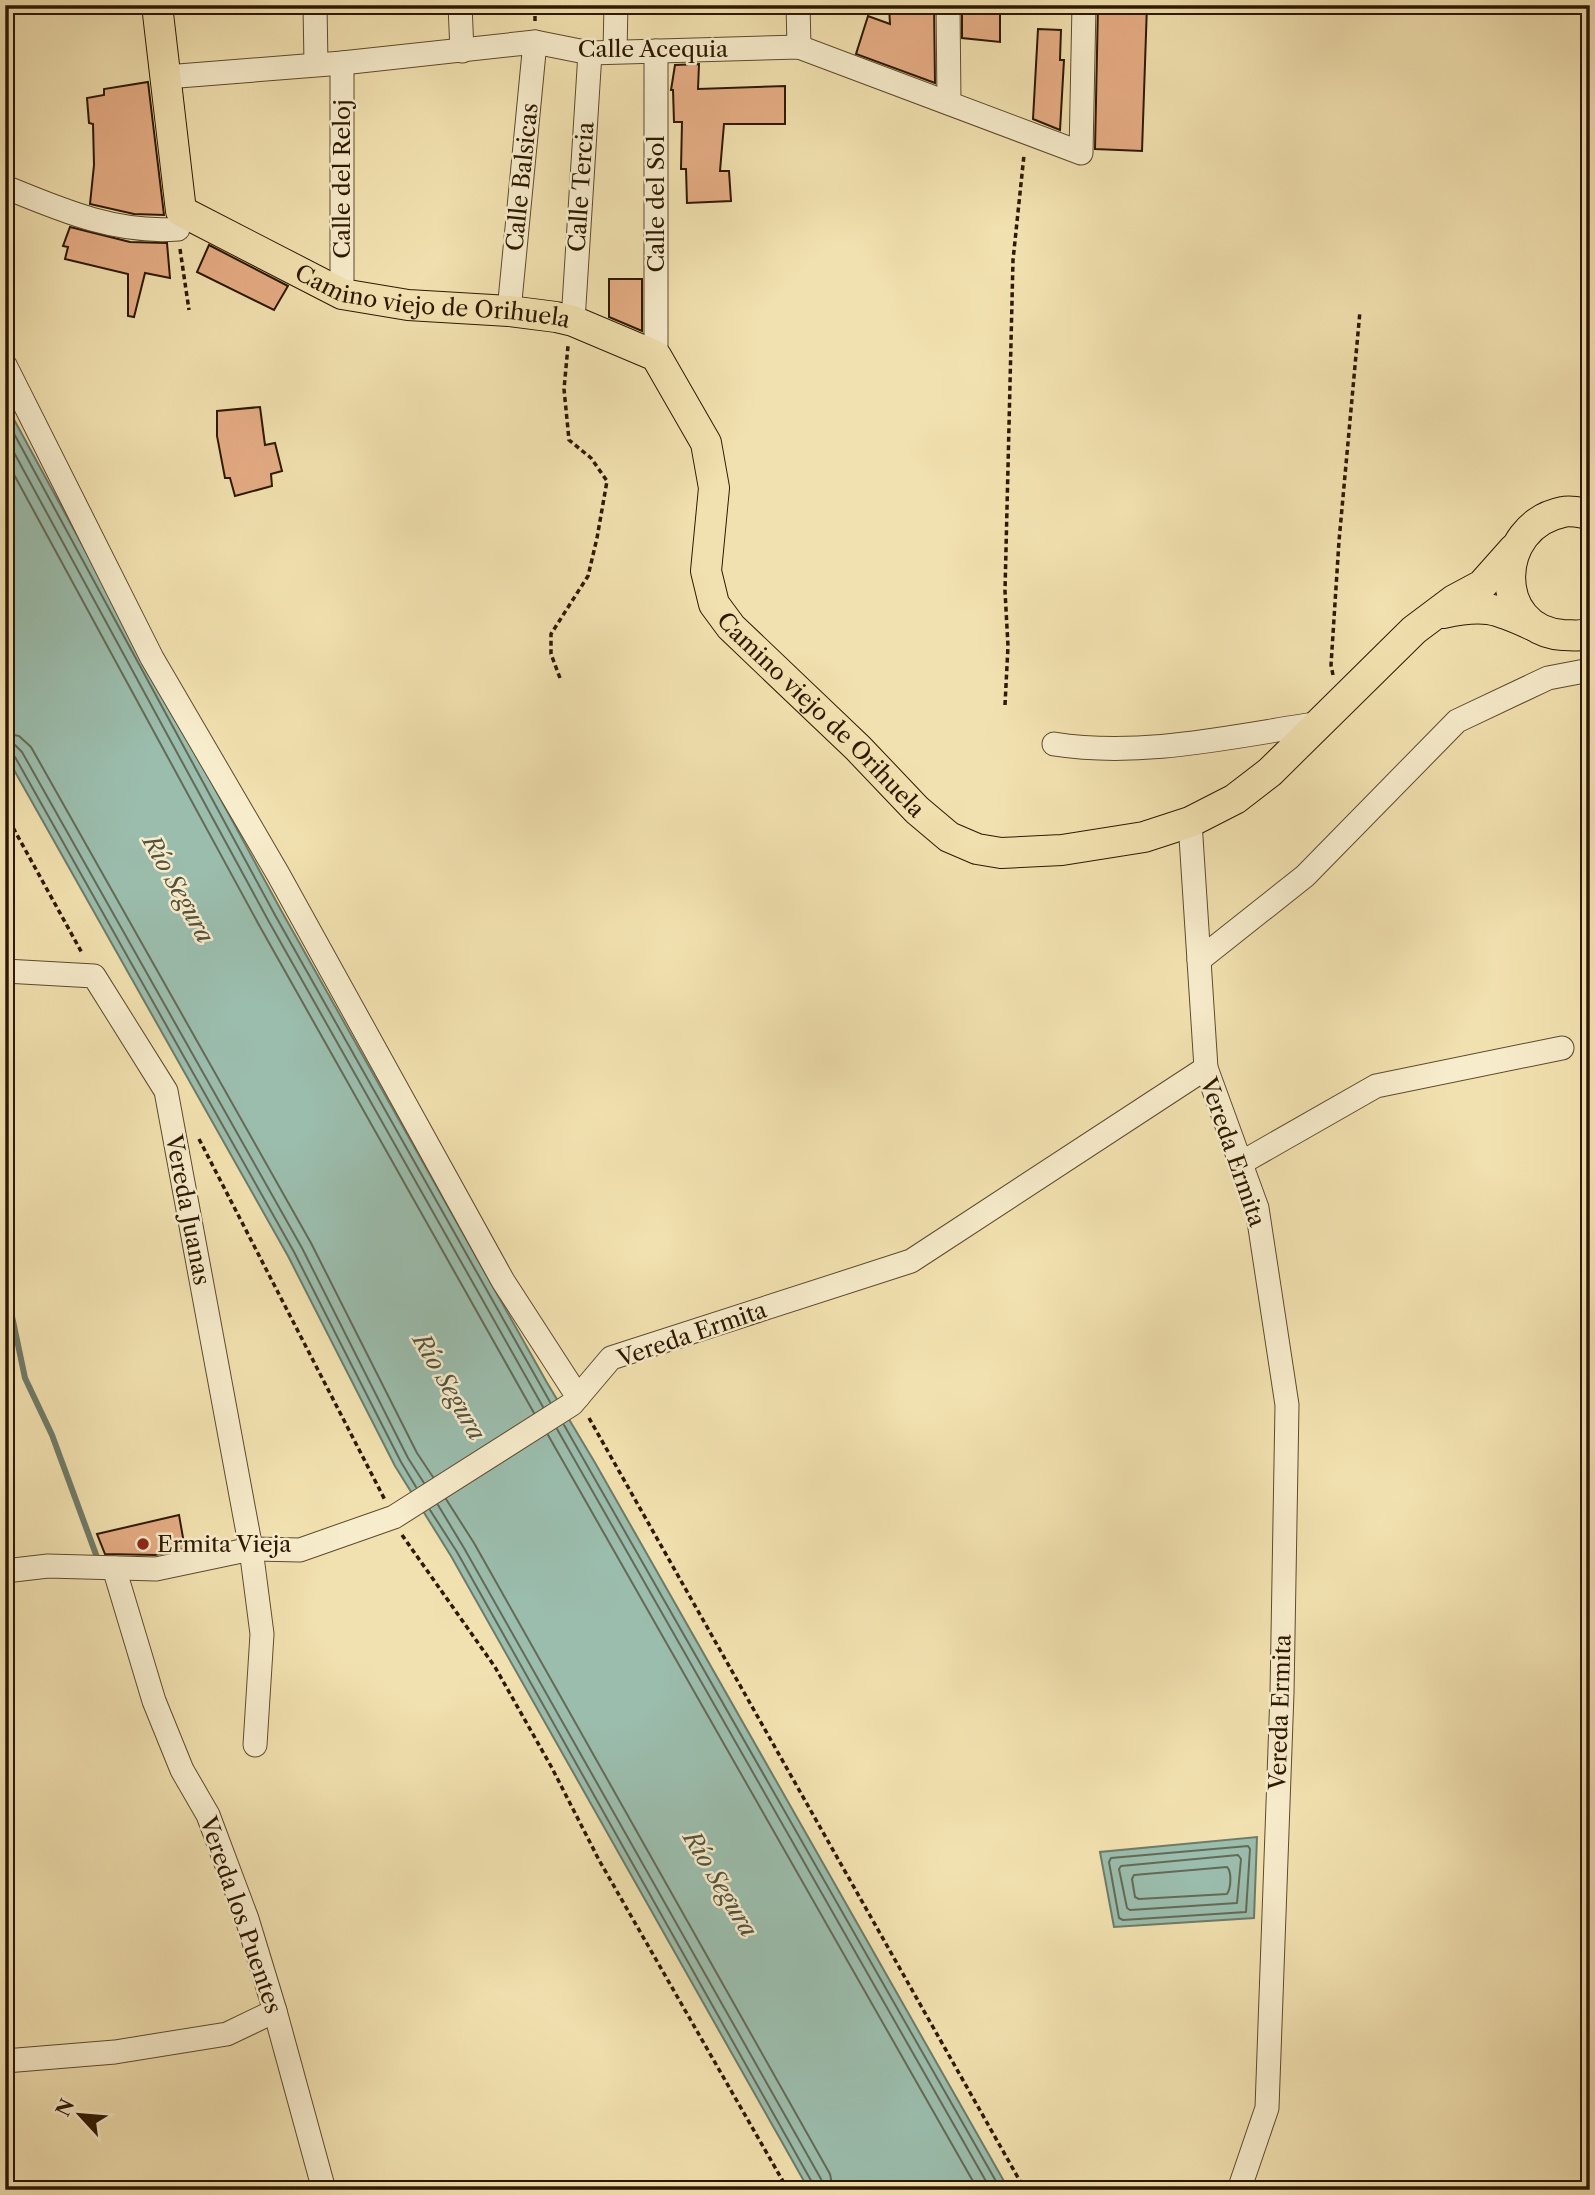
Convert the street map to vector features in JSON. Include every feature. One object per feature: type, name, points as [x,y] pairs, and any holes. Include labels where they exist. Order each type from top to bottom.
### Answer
[{"type":"main road","points":[[157,5],[180,220]]},
{"type":"main road","name":"Camino viejo de Orihuela","points":[[180,220],[342,295],[408,305],[509,311],[571,321],[656,356],[706,443],[714,488],[706,571],[714,604],[731,627],[858,748],[917,810],[949,837],[977,849],[1001,853],[1062,850],[1144,837],[1190,822],[1235,799],[1270,772],[1414,630],[1454,600],[1482,584],[1534,524],[1564,512],[1590,514]]},
{"type":"main road","points":[[1514,550],[1509,570],[1510,586],[1520,611],[1531,622],[1552,634],[1583,636],[1590,633]]},
{"type":"main road","name":"Camino viejo de Orihuela","points":[[1439,613],[1471,607],[1497,609],[1552,634]]},
{"type":"street","points":[[315,5],[316,64]]},
{"type":"street","points":[[460,5],[462,51]]},
{"type":"street","points":[[615,51],[616,5]]},
{"type":"street","points":[[798,5],[799,47]]},
{"type":"street","points":[[948,5],[949,103]]},
{"type":"street","name":"Calle Acequia","points":[[166,78],[342,63],[535,42],[590,53],[799,47],[1081,153],[1084,5]]},
{"type":"street","name":"Calle Balsicas","points":[[509,311],[535,42]]},
{"type":"street","name":"Calle del Sol","points":[[656,51],[656,356]]},
{"type":"street","name":"Calle Tercia","points":[[571,321],[590,53]]},
{"type":"street","name":"Calle del Reloj","points":[[342,63],[342,295]]},
{"type":"street","points":[[5,187],[69,213],[114,226],[152,232],[180,220]]},
{"type":"street","points":[[5,365],[152,658],[278,874],[503,1281],[575,1401]]},
{"type":"street","points":[[1199,960],[1305,876],[1457,720],[1548,678],[1590,670]]},
{"type":"street","points":[[1054,744],[1089,750],[1134,749],[1321,723]]},
{"type":"street","points":[[1190,822],[1206,1068]]},
{"type":"street","points":[[5,971],[94,976]]},
{"type":"street","name":"Vereda Juanas","points":[[94,976],[166,1091],[251,1549]]},
{"type":"street","points":[[1241,1163],[1376,1086],[1562,1048]]},
{"type":"street","name":"Vereda Ermita","points":[[5,1571],[48,1566],[156,1569],[251,1549],[300,1550],[394,1517],[575,1401],[611,1358],[911,1261],[1206,1068],[1257,1208],[1287,1405],[1282,1693],[1267,2108],[1240,2190]]},
{"type":"street","points":[[251,1549],[262,1634],[255,1745]]},
{"type":"street","name":"Vereda los Puentes","points":[[114,1568],[154,1701],[182,1770],[208,1815],[247,1919],[324,2190]]},
{"type":"street","points":[[5,2061],[116,2052],[227,2035],[275,2011]]},
{"type":"path","points":[[1005,705],[1013,260],[1027,132]]},
{"type":"path","points":[[180,220],[189,310]]},
{"type":"path","points":[[1346,698],[1335,684],[1331,665],[1339,541],[1360,311]]},
{"type":"path","points":[[560,678],[551,654],[551,634],[587,576],[607,481],[591,458],[569,440],[564,389],[571,321]]},
{"type":"path","points":[[5,814],[94,976]]},
{"type":"path","points":[[197,1136],[400,1532],[495,1667],[552,1768],[599,1860],[788,2190]]},
{"type":"path","points":[[575,1401],[1026,2190]]},
{"type":"water","name":"Río Segura","points":[[5,403],[282,912],[546,1381],[1009,2190],[809,2190],[451,1556],[395,1466],[288,1256],[5,754]]},
{"type":"water","points":[[1257,1837],[1254,1918],[1114,1927],[1100,1852]]},
{"type":"building","points":[[962,5],[1000,5],[1000,42],[962,38]]},
{"type":"building","points":[[1098,5],[1147,5],[1142,151],[1095,149]]},
{"type":"building","points":[[934,6],[935,83],[856,54],[868,16],[890,24],[889,7]]},
{"type":"building","points":[[1038,29],[1061,30],[1060,60],[1064,60],[1060,130],[1033,119]]},
{"type":"building","points":[[699,64],[698,89],[785,86],[785,124],[724,124],[720,171],[729,171],[731,201],[687,203],[686,169],[681,169],[682,122],[674,122],[671,90],[675,65]]},
{"type":"building","points":[[148,82],[164,215],[134,214],[90,204],[94,165],[93,124],[89,123],[87,98],[104,95],[104,89]]},
{"type":"building","points":[[70,227],[130,242],[167,243],[170,278],[145,273],[134,317],[128,316],[128,274],[65,259],[68,247],[63,246]]},
{"type":"building","points":[[209,245],[288,286],[274,310],[197,272]]},
{"type":"building","points":[[609,279],[642,279],[642,331],[609,317]]},
{"type":"building","points":[[260,407],[265,445],[275,443],[282,471],[271,474],[272,486],[235,496],[230,478],[225,478],[217,436],[217,411]]},
{"type":"building","name":"Ermita Vieja","points":[[179,1515],[185,1549],[155,1555],[105,1554],[97,1534]]},
{"type":"waterway","points":[[5,1283],[25,1378],[52,1435],[98,1560]]},
{"type":"place","name":"Ermita Vieja","points":[[143,1544]]}]
